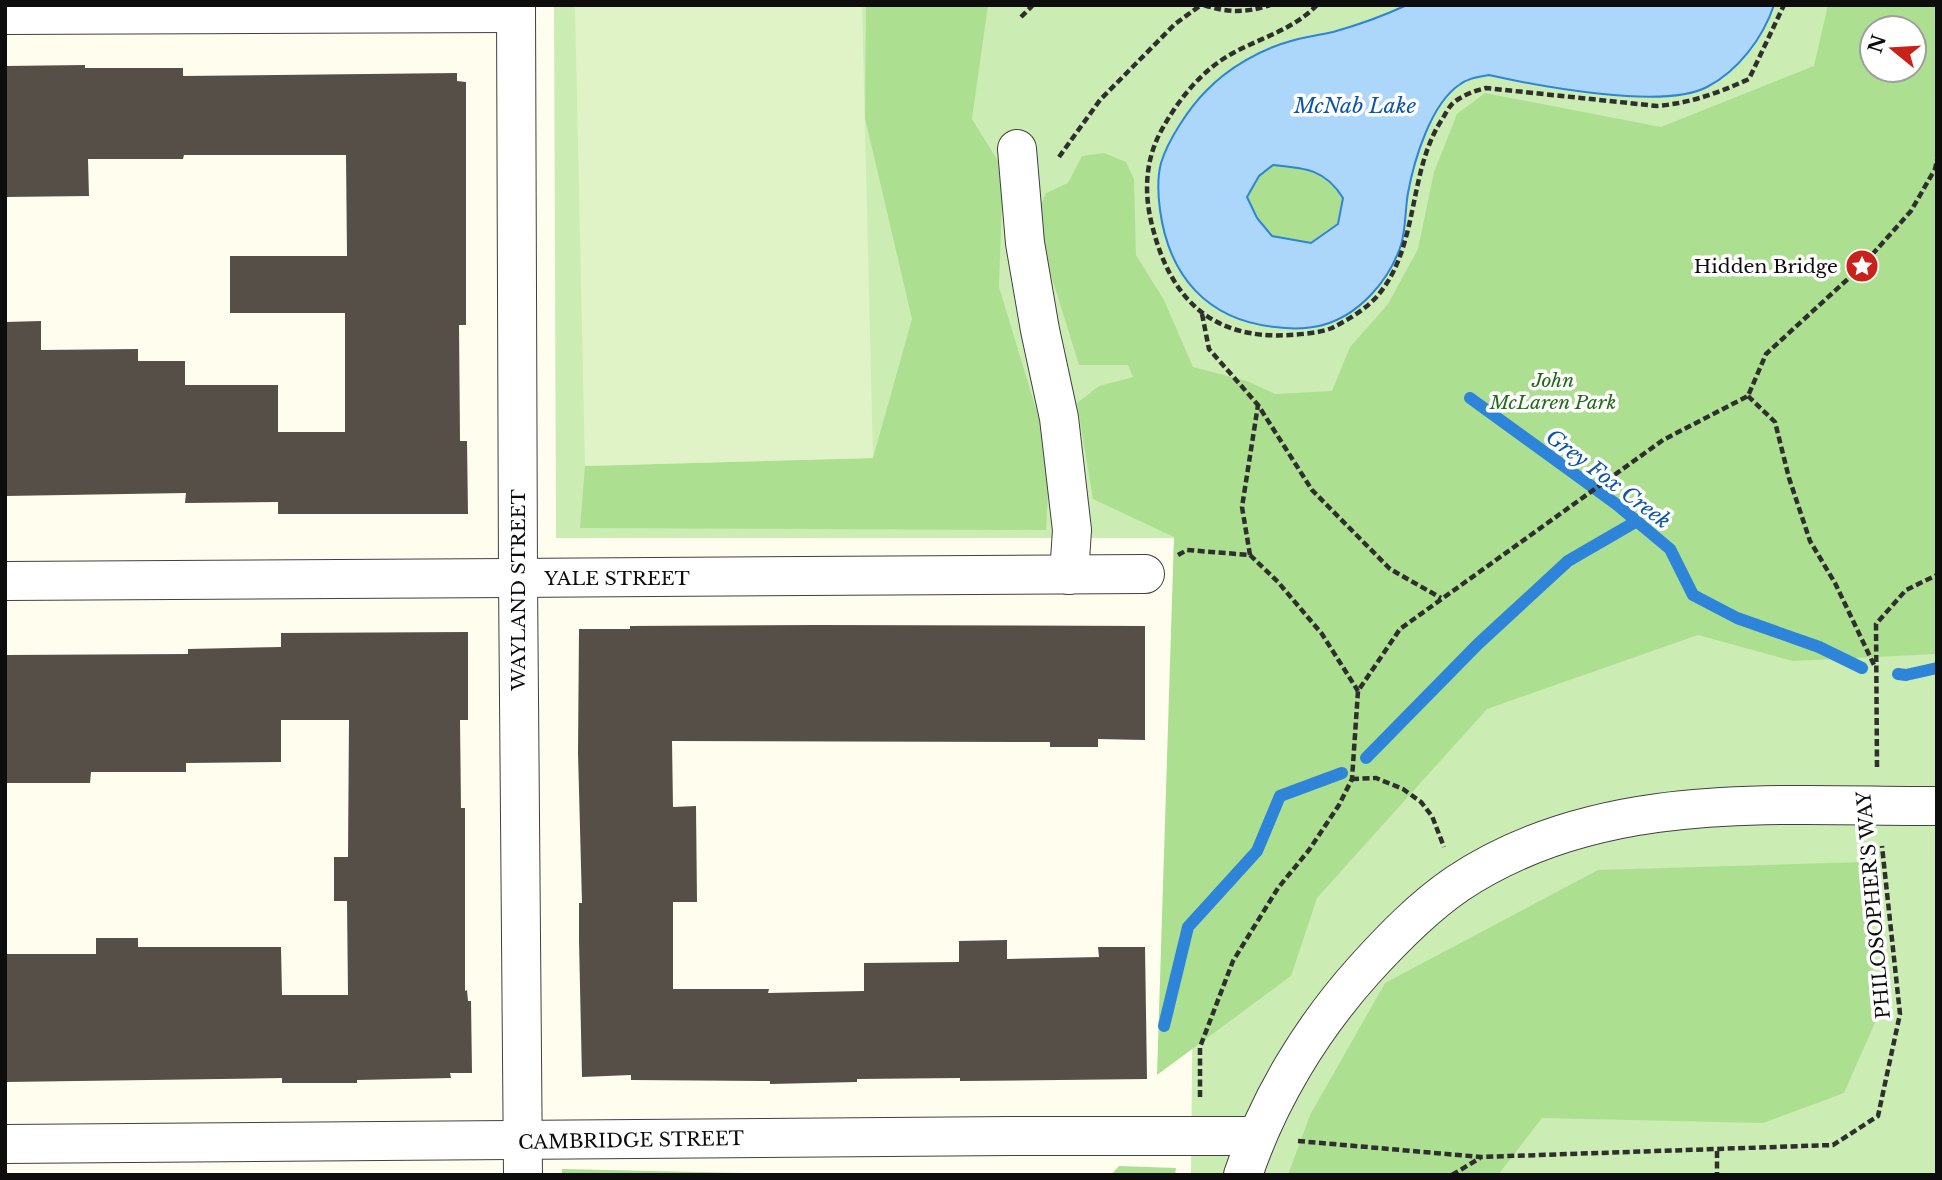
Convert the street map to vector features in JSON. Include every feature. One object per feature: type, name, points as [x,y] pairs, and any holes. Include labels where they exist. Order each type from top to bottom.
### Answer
[{"type":"street","points":[[5,15],[516,9]]},
{"type":"street","name":"WAYLAND STREET","points":[[516,9],[523,1158]]},
{"type":"street","points":[[1017,149],[1026,243],[1060,430],[1072,530],[1069,575]]},
{"type":"street","name":"YALE STREET","points":[[5,581],[1145,574]]},
{"type":"street","points":[[1243,1175],[1256,1136],[1300,1054],[1347,989],[1399,931],[1457,884],[1525,848],[1574,830],[1639,815],[1710,806],[1776,804],[1937,806]]},
{"type":"street","name":"CAMBRIDGE STREET","points":[[5,1143],[523,1158],[983,1136],[1256,1136]]},
{"type":"path","points":[[1021,17],[1033,5]]},
{"type":"path","points":[[1021,200],[1063,152],[1100,100],[1175,24],[1202,5],[1225,12],[1250,12],[1270,5]]},
{"type":"path","points":[[1317,5],[1308,15],[1277,33],[1233,53],[1188,90],[1158,136],[1146,170],[1148,211],[1153,232],[1166,271],[1181,294],[1202,313],[1237,330],[1266,336],[1329,329],[1354,315],[1379,295],[1394,269],[1404,242],[1422,165],[1435,131],[1451,105],[1468,93],[1486,88],[1657,106],[1711,96],[1749,79],[1784,5]]},
{"type":"path","points":[[1200,1136],[1200,1047],[1233,961],[1278,888],[1332,816],[1352,779],[1358,691],[1400,629],[1663,440],[1748,396],[1766,354],[1862,266],[1911,211],[1936,170],[1937,160]]},
{"type":"path","points":[[1202,313],[1209,349],[1258,405],[1312,490],[1390,569],[1441,598]]},
{"type":"path","points":[[1748,396],[1775,422],[1789,478],[1810,541],[1835,583],[1876,669]]},
{"type":"path","points":[[1258,405],[1242,508],[1250,555],[1278,582],[1322,634],[1358,691]]},
{"type":"path","points":[[1145,574],[1187,550],[1250,555]]},
{"type":"path","name":"PHILOSOPHER'S WAY","points":[[1256,1136],[1481,1157],[1717,1151],[1833,1145],[1878,1116],[1900,1014],[1877,805],[1876,624],[1906,590],[1937,575]]},
{"type":"path","points":[[1352,779],[1376,778],[1403,789],[1421,802],[1432,816],[1457,884]]},
{"type":"path","points":[[1717,1151],[1717,1175]]},
{"type":"path","points":[[1452,1175],[1481,1157]]},
{"type":"green space","name":"John McLaren Park","points":[[554,5],[1937,5],[1937,1175],[1191,1175],[1197,538],[556,538]]},
{"type":"green space","points":[[575,5],[862,5],[873,458],[585,466]]},
{"type":"green space","points":[[866,5],[988,5],[972,119],[1003,169],[999,287],[1050,455],[1046,530],[580,528],[585,466],[873,458],[912,319],[865,118]]},
{"type":"green space","points":[[1828,5],[1937,5],[1937,654],[1793,661],[1698,635],[1487,709],[1317,898],[1291,976],[1157,1075],[1174,537],[1093,499],[1077,403],[1099,386],[1133,377],[1128,365],[1079,365],[1034,220],[1046,193],[1068,183],[1082,156],[1104,153],[1126,162],[1134,179],[1136,255],[1164,300],[1193,367],[1247,381],[1275,394],[1332,391],[1350,347],[1388,304],[1418,249],[1434,172],[1457,114],[1485,93],[1661,127],[1814,66]]},
{"type":"green space","points":[[1273,165],[1304,169],[1329,181],[1343,198],[1338,224],[1311,243],[1272,236],[1257,218],[1247,197],[1259,176]]},
{"type":"green space","points":[[1865,862],[1877,1018],[1844,1093],[1763,1123],[1542,1118],[1498,1175],[1288,1175],[1310,1115],[1385,983],[1598,870]]},
{"type":"green space","points":[[1119,1166],[1176,1168],[1175,1175],[1111,1175]]},
{"type":"green space","points":[[562,1169],[828,1175],[562,1175]]},
{"type":"water","name":"McNab Lake","points":[[1407,5],[1774,5],[1756,41],[1739,63],[1707,87],[1687,94],[1600,94],[1489,75],[1466,81],[1449,94],[1432,119],[1419,149],[1407,199],[1404,232],[1396,258],[1381,283],[1360,305],[1323,325],[1293,328],[1251,323],[1211,304],[1195,291],[1182,274],[1172,255],[1160,210],[1158,186],[1161,163],[1186,115],[1215,83],[1257,54],[1291,41],[1333,32],[1380,17]],"holes":[[[1273,165],[1304,169],[1329,181],[1343,198],[1338,224],[1311,243],[1272,236],[1257,218],[1247,197],[1259,176]]]},
{"type":"building","points":[[85,65],[85,68],[183,68],[183,76],[457,73],[457,81],[466,82],[466,325],[459,325],[460,441],[467,441],[468,514],[278,514],[278,502],[185,503],[186,493],[5,496],[5,322],[41,321],[41,350],[138,349],[138,361],[185,361],[185,385],[278,385],[278,432],[345,432],[345,313],[230,313],[230,256],[347,256],[346,155],[184,155],[183,159],[88,159],[89,196],[5,197],[5,66]]},
{"type":"building","points":[[630,626],[1145,626],[1145,740],[1098,739],[1098,747],[1050,747],[1050,742],[672,741],[673,807],[696,806],[697,902],[673,902],[673,989],[769,989],[768,993],[864,991],[864,963],[959,962],[959,941],[1007,940],[1007,959],[1099,957],[1098,947],[1145,947],[1147,1079],[857,1079],[857,1082],[770,1084],[770,1081],[631,1080],[631,1075],[582,1077],[579,629],[630,629]]},
{"type":"building","points":[[468,632],[468,720],[460,720],[461,808],[465,808],[465,991],[467,990],[468,1001],[471,1001],[472,1073],[450,1073],[451,1078],[357,1080],[357,1083],[282,1083],[282,1078],[5,1082],[5,954],[96,954],[96,938],[138,938],[138,947],[281,947],[282,995],[348,995],[347,901],[334,901],[334,857],[348,857],[349,720],[281,720],[281,762],[186,763],[186,772],[91,772],[90,783],[5,783],[5,655],[188,654],[188,649],[281,647],[281,633]]},
{"type":"waterway","name":"Grey Fox Creek","points":[[1470,398],[1616,504],[1670,549],[1693,595],[1737,618],[1819,647],[1862,668]]},
{"type":"waterway","points":[[1366,758],[1478,644],[1568,561],[1637,521]]},
{"type":"waterway","name":"Grey Fox Creek","points":[[1898,674],[1906,675],[1937,668]]},
{"type":"waterway","points":[[1164,1026],[1188,927],[1257,851],[1280,796],[1342,773]]},
{"type":"place","name":"Hidden Bridge","points":[[1862,266]]}]
